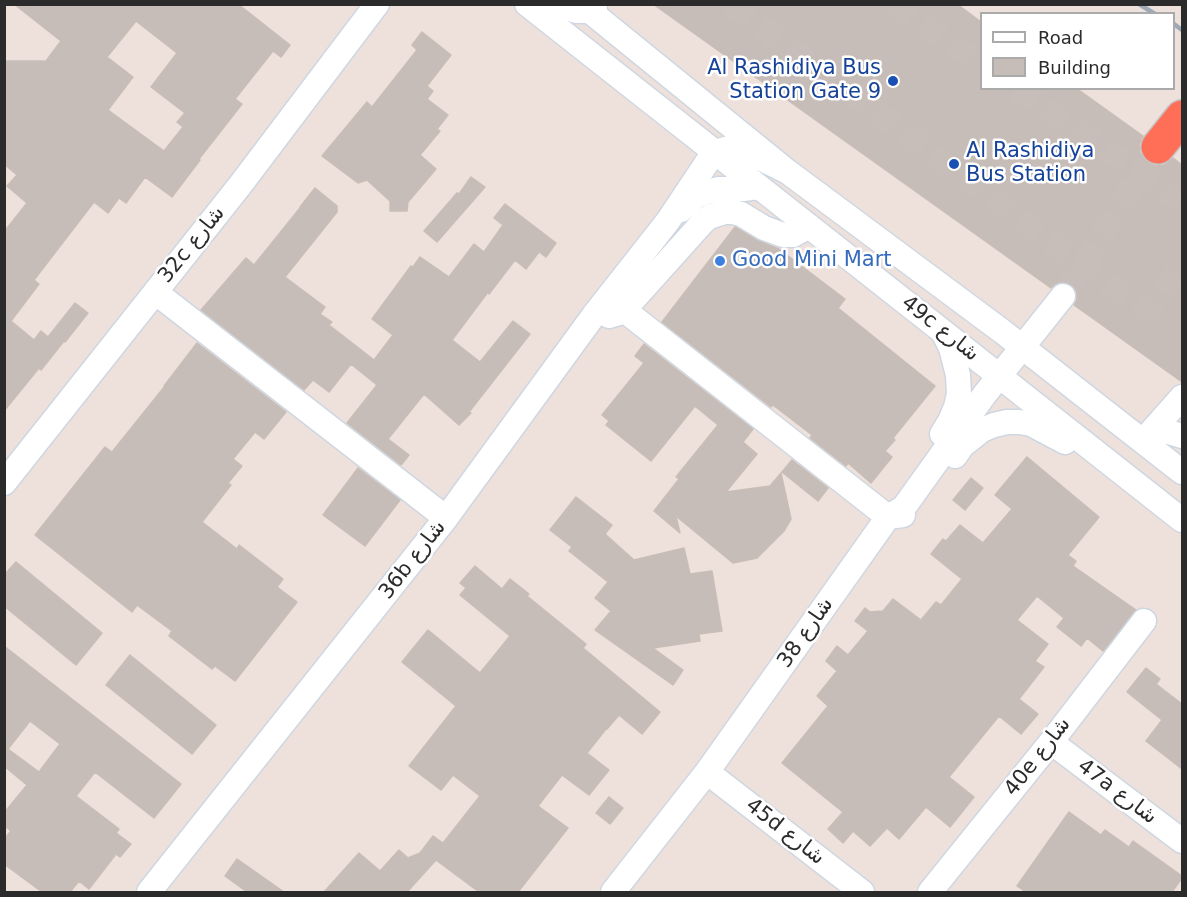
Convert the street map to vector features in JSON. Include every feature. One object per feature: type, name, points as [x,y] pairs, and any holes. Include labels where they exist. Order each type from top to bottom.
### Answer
[{"type":"highway","points":[[1158,147],[1182,117]]},
{"type":"street","name":"32c شارع","points":[[4,483],[241,184],[377,4]]},
{"type":"street","name":"49c شارع","points":[[527,4],[1182,520]]},
{"type":"street","points":[[557,4],[576,11],[592,7]]},
{"type":"street","name":"49c شارع","points":[[592,7],[788,172],[1022,347],[1149,434],[1182,472]]},
{"type":"street","points":[[714,152],[740,148],[788,172]]},
{"type":"street","name":"36b شارع","points":[[149,892],[446,518],[594,315],[668,221],[714,152]]},
{"type":"street","name":"36b شارع","points":[[668,221],[696,196],[718,189],[759,187]]},
{"type":"street","points":[[594,315],[607,317],[624,310],[688,237],[709,217],[724,212],[733,212],[783,235],[793,235],[809,226]]},
{"type":"street","points":[[668,221],[688,237]]},
{"type":"street","points":[[155,292],[446,518]]},
{"type":"street","name":"شارع 38","points":[[613,892],[707,772],[888,517],[907,503],[976,405],[1063,296]]},
{"type":"street","points":[[624,310],[888,517],[906,514],[917,507],[962,446],[982,430],[994,425],[1019,422],[1031,424],[1069,444],[1094,450]]},
{"type":"street","points":[[888,517],[901,493],[950,421],[956,407],[958,375],[951,348],[943,332]]},
{"type":"street","points":[[1149,434],[1182,397]]},
{"type":"street","points":[[1149,434],[1182,436]]},
{"type":"street","name":"40e شارع","points":[[930,892],[1051,742],[1144,621]]},
{"type":"street","name":"47a شارع","points":[[1051,742],[1182,841]]},
{"type":"street","name":"45d شارع","points":[[707,772],[862,892]]},
{"type":"building","points":[[14,4],[238,4],[290,45],[281,57],[273,51],[235,99],[242,104],[172,197],[145,177],[126,203],[119,198],[108,213],[94,202],[34,280],[39,284],[11,321],[34,340],[41,331],[48,337],[75,303],[88,313],[4,411],[4,232],[27,203],[7,186],[17,175],[4,164],[4,61],[46,61],[61,41]],"holes":[[[136,21],[177,53],[151,87],[185,113],[177,122],[183,127],[164,151],[108,110],[133,77],[107,57]]]},
{"type":"building","points":[[653,4],[957,4],[980,21],[980,90],[1079,90],[1143,136],[1139,145],[1140,153],[1147,162],[1156,166],[1164,165],[1173,158],[1182,165],[1182,382],[1074,305],[1077,299],[1076,291],[1071,285],[1065,282],[1058,283],[1051,288]]},
{"type":"building","points":[[422,32],[451,55],[427,86],[433,91],[427,99],[448,115],[437,129],[440,131],[420,155],[436,169],[408,202],[407,211],[390,211],[390,201],[367,180],[358,183],[322,156],[367,102],[372,107],[417,50],[412,45]]},
{"type":"building","points":[[471,177],[485,187],[437,242],[424,231],[457,193],[459,194]]},
{"type":"building","points":[[315,188],[337,206],[337,212],[285,277],[325,307],[320,314],[332,322],[329,325],[374,360],[393,335],[372,319],[420,257],[449,277],[474,244],[484,252],[503,225],[494,218],[505,204],[556,243],[546,257],[539,252],[526,269],[515,260],[452,340],[480,362],[513,321],[530,334],[469,412],[471,413],[459,425],[424,394],[388,439],[409,455],[401,465],[347,423],[377,385],[351,364],[329,392],[313,380],[304,390],[201,310],[246,258],[254,265]]},
{"type":"building","points":[[735,227],[779,249],[845,299],[838,308],[935,386],[893,438],[895,440],[885,451],[892,457],[871,483],[848,463],[846,466],[810,438],[812,435],[773,405],[771,407],[662,322]]},
{"type":"building","points":[[197,343],[286,412],[264,439],[255,432],[233,459],[242,466],[228,483],[231,485],[202,522],[237,549],[239,545],[283,579],[277,587],[297,602],[235,681],[215,666],[212,669],[169,636],[172,631],[137,605],[132,612],[35,535],[105,447],[112,452]]},
{"type":"building","points":[[644,344],[753,429],[743,442],[757,454],[726,492],[770,486],[781,473],[791,519],[784,531],[757,558],[733,563],[676,516],[680,533],[654,511],[679,479],[676,477],[718,425],[695,406],[651,461],[606,425],[609,421],[602,415],[644,363],[635,356]]},
{"type":"building","points":[[1027,457],[1099,517],[1068,555],[1076,561],[1073,566],[1136,610],[1103,651],[1087,638],[1081,646],[1057,627],[1064,618],[1037,596],[1017,620],[1048,644],[1035,661],[1044,667],[1019,699],[1038,714],[1021,734],[999,716],[949,777],[974,797],[950,827],[926,807],[899,839],[887,828],[870,846],[853,831],[843,843],[828,829],[843,812],[782,763],[828,706],[817,696],[837,671],[826,661],[837,646],[848,655],[868,631],[855,621],[865,608],[870,612],[883,611],[893,599],[921,620],[936,602],[941,605],[962,579],[931,554],[943,539],[946,541],[960,525],[983,543],[1012,509],[995,495]]},
{"type":"building","points":[[792,460],[828,488],[818,501],[782,472]]},
{"type":"building","points":[[358,468],[400,500],[365,546],[323,515]]},
{"type":"building","points":[[971,478],[983,488],[965,510],[953,500]]},
{"type":"building","points":[[576,497],[612,525],[605,534],[634,560],[684,548],[690,574],[712,571],[722,631],[699,634],[700,641],[653,648],[683,670],[673,685],[595,630],[611,611],[595,598],[608,582],[569,551],[572,547],[550,530]]},
{"type":"building","points":[[16,562],[102,633],[76,665],[4,606],[4,575]]},
{"type":"building","points":[[475,566],[502,589],[510,579],[529,594],[527,596],[586,644],[583,648],[660,712],[642,734],[619,715],[606,729],[587,753],[609,770],[589,795],[562,775],[538,806],[568,828],[518,892],[479,892],[436,860],[407,892],[324,892],[359,853],[380,871],[399,850],[408,858],[420,853],[433,836],[443,843],[480,796],[453,775],[441,790],[409,766],[456,706],[402,662],[428,630],[480,673],[510,636],[460,595],[466,588],[460,583]]},
{"type":"building","points":[[4,646],[181,784],[154,818],[95,772],[76,796],[119,829],[116,833],[131,844],[120,857],[116,854],[89,889],[79,881],[70,892],[42,892],[4,864],[4,839],[11,831],[4,825],[4,813],[27,785],[4,766]],"holes":[[[30,721],[60,744],[39,772],[8,749]]]},
{"type":"building","points":[[130,655],[216,725],[192,754],[106,685]]},
{"type":"building","points":[[1146,668],[1160,679],[1156,684],[1182,704],[1182,769],[1146,741],[1162,720],[1127,692]]},
{"type":"building","points":[[609,797],[623,808],[610,824],[596,813]]},
{"type":"building","points":[[1069,812],[1101,835],[1105,830],[1129,847],[1133,841],[1182,878],[1172,892],[1026,892],[1017,886]]},
{"type":"building","points":[[237,859],[284,892],[247,892],[225,876]]},
{"type":"tunnel","points":[[731,4],[1139,306],[1148,309],[1152,307],[1182,265]]},
{"type":"tunnel","points":[[892,4],[980,64]]},
{"type":"tunnel","points":[[1019,90],[1182,202]]},
{"type":"tunnel","points":[[1063,296],[1148,162]]},
{"type":"railway","points":[[1139,4],[1152,12]]},
{"type":"railway","points":[[1175,25],[1182,30]]},
{"type":"place","name":"Al Rashidiya Bus Station Gate 9","points":[[893,81]]},
{"type":"place","name":"Al Rashidiya Bus Station","points":[[954,164]]},
{"type":"place","name":"Good Mini Mart","points":[[720,261]]}]
